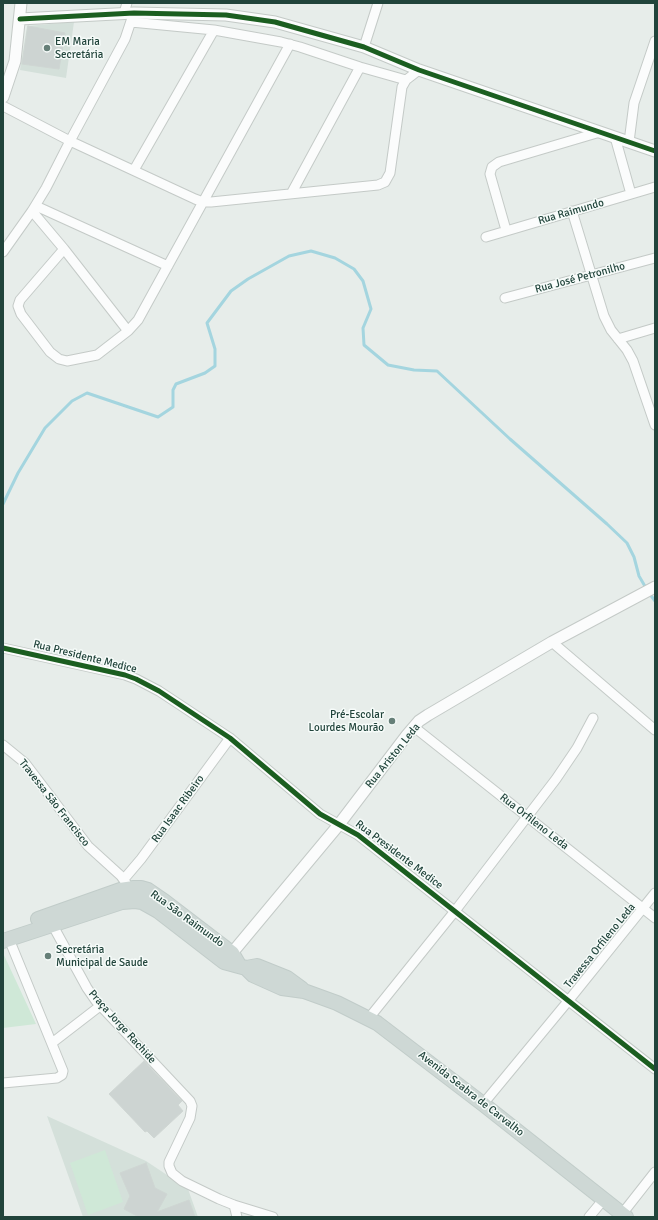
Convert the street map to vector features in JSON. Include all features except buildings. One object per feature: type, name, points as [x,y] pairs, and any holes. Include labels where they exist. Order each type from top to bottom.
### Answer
[{"type":"main road","points":[[5,937],[52,924],[130,889]]},
{"type":"main road","points":[[5,937],[130,889]]},
{"type":"main road","name":"Rua São Raimundo","points":[[130,889],[142,902],[150,905],[228,958]]},
{"type":"main road","name":"Avenida Seabra de Carvalho","points":[[228,958],[242,966],[253,975],[282,988],[304,991],[337,1003],[369,1018],[385,1028],[624,1215]]},
{"type":"street","points":[[3,97],[15,61],[22,3]]},
{"type":"street","points":[[364,47],[378,3]]},
{"type":"street","points":[[20,19],[129,13],[226,15],[275,22],[364,47],[420,70],[655,151]]},
{"type":"street","points":[[129,13],[290,44],[360,67],[406,80]]},
{"type":"street","points":[[3,252],[34,208],[122,44],[129,13]]},
{"type":"street","points":[[134,170],[214,30]]},
{"type":"street","points":[[629,142],[634,103],[655,41]]},
{"type":"street","points":[[64,249],[18,303],[18,306],[21,314],[50,352],[59,359],[67,361],[93,356],[101,352],[128,331],[142,314],[290,44]]},
{"type":"street","points":[[291,194],[360,67]]},
{"type":"street","points":[[3,106],[70,141],[203,202],[378,185],[388,179],[401,90],[406,80],[420,70]]},
{"type":"street","points":[[506,230],[490,174],[492,167],[499,162],[600,132]]},
{"type":"street","points":[[615,137],[631,194]]},
{"type":"street","name":"Rua Raimundo","points":[[486,237],[655,187]]},
{"type":"street","points":[[34,208],[128,331]]},
{"type":"street","points":[[34,208],[168,266]]},
{"type":"street","points":[[572,211],[604,316],[609,326],[627,350],[633,361],[655,425]]},
{"type":"street","name":"Rua José Petronilho","points":[[505,298],[655,258]]},
{"type":"street","points":[[618,339],[655,328]]},
{"type":"street","name":"Rua Ariston Leda","points":[[228,958],[339,825],[414,727],[428,715],[552,642],[655,587]]},
{"type":"street","points":[[552,642],[655,730]]},
{"type":"street","name":"Rua Presidente Medice","points":[[3,648],[120,674],[136,679],[159,691],[230,738],[320,814],[358,835],[655,1069]]},
{"type":"street","points":[[369,1018],[455,911],[567,763],[593,718]]},
{"type":"street","name":"Rua Orfileno Leda","points":[[414,727],[655,918]]},
{"type":"street","name":"Rua Isaac Ribeiro","points":[[130,889],[141,859],[230,738]]},
{"type":"street","name":"Travessa São Francisco","points":[[3,745],[24,763],[88,846],[130,889]]},
{"type":"street","name":"Travessa Orfileno Leda","points":[[484,1104],[655,893]]},
{"type":"street","name":"Praça Jorge Rachide","points":[[52,924],[87,988],[100,1006],[190,1101],[192,1112],[170,1158],[170,1170],[174,1175],[182,1180],[234,1205]]},
{"type":"street","points":[[3,1082],[57,1078],[62,1075],[63,1071],[62,1065],[5,937]]},
{"type":"street","points":[[52,1043],[100,1006]]},
{"type":"street","points":[[624,1215],[655,1172]]},
{"type":"street","points":[[589,1217],[604,1199]]},
{"type":"street","points":[[234,1205],[237,1217]]},
{"type":"street","points":[[234,1205],[274,1217]]},
{"type":"shaded area","name":"EM Maria Secretária","points":[[74,22],[66,78],[20,70],[27,26]]},
{"type":"shaded area","points":[[47,1116],[146,1161],[188,1189],[198,1217],[83,1217]]},
{"type":"green space","points":[[3,953],[36,1024],[3,1028]]},
{"type":"green space","points":[[105,1150],[123,1202],[88,1215],[70,1163]]},
{"type":"waterway","points":[[3,504],[18,473],[45,428],[72,401],[87,393],[158,417],[173,407],[173,390],[176,384],[205,373],[215,366],[215,349],[207,323],[231,291],[248,279],[289,256],[311,251],[335,258],[354,269],[363,281],[371,309],[363,328],[364,345],[388,365],[414,370],[437,371],[510,439],[627,543],[634,557],[639,576],[646,588]]},
{"type":"waterway","points":[[649,593],[655,601]]},
{"type":"cycle path","points":[[20,19],[134,13],[226,15],[275,22],[364,47],[419,70],[655,151]]},
{"type":"cycle path","points":[[3,648],[125,675],[159,691],[230,738],[320,814],[358,835],[655,1069]]},
{"type":"place","name":"EM Maria Secretária","points":[[47,48]]},
{"type":"place","name":"Pré-Escolar Lourdes Mourão","points":[[392,721]]},
{"type":"place","name":"Secretária Municipal de Saude","points":[[48,956]]}]
